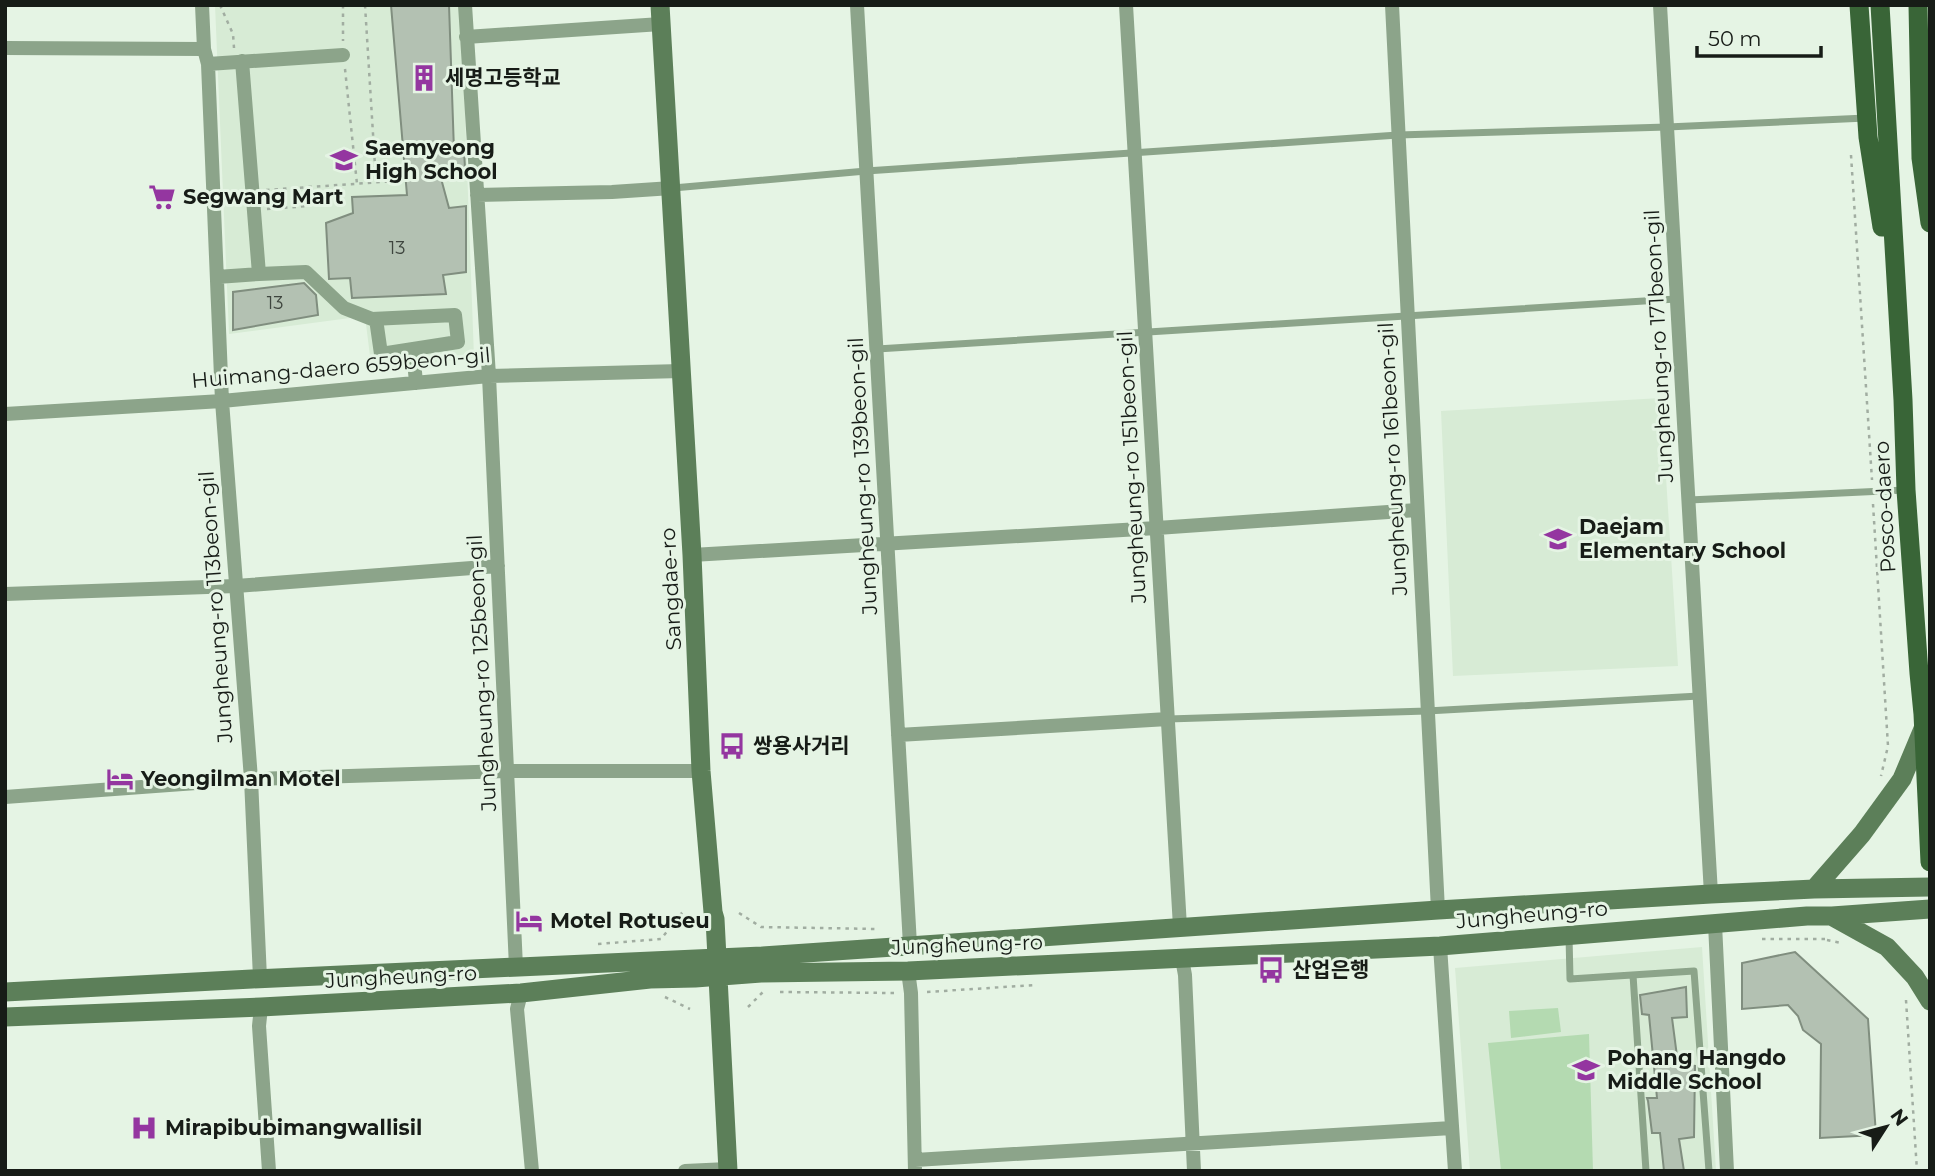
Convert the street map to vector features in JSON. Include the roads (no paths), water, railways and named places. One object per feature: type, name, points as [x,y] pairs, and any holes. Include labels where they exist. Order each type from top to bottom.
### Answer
[{"type":"main road","points":[[1859,5],[1858,119],[1868,137],[1899,343]]},
{"type":"main road","name":"Posco-daero","points":[[1880,5],[1906,490],[1927,771],[1930,862]]},
{"type":"main road","points":[[1918,5],[1921,158],[1930,223]]},
{"type":"main road","name":"Sangdae-ro","points":[[661,15],[692,555],[701,771],[721,1007],[728,1170]]},
{"type":"main road","points":[[1814,888],[1862,834],[1902,779],[1923,729]]},
{"type":"main road","name":"Jungheung-ro","points":[[5,1017],[521,993],[650,979],[695,978],[718,967],[911,945],[1814,888],[1930,887]]},
{"type":"main road","name":"Jungheung-ro","points":[[5,992],[516,967],[908,971],[1440,946],[1807,916],[1930,909]]},
{"type":"main road","points":[[1832,916],[1887,947],[1915,977],[1930,1001]]},
{"type":"street","name":"Jungheung-ro 113beon-gil","points":[[202,5],[204,49],[208,64],[222,401],[250,779],[261,978]]},
{"type":"street","name":"Jungheung-ro 125beon-gil","points":[[465,5],[489,376],[516,967]]},
{"type":"street","name":"Jungheung-ro 139beon-gil","points":[[857,5],[911,945]]},
{"type":"street","name":"Jungheung-ro 151beon-gil","points":[[1126,5],[1180,927]]},
{"type":"street","name":"Jungheung-ro 161beon-gil","points":[[1392,5],[1438,910]]},
{"type":"street","name":"Jungheung-ro 171beon-gil","points":[[1660,5],[1712,894]]},
{"type":"street","points":[[466,37],[661,15]]},
{"type":"street","points":[[5,48],[204,49]]},
{"type":"street","points":[[208,64],[343,55]]},
{"type":"street","points":[[239,62],[259,274]]},
{"type":"street","points":[[477,195],[672,188]]},
{"type":"street","points":[[217,277],[306,272],[344,307],[372,319],[376,318],[455,315],[458,342],[381,354],[376,318]]},
{"type":"street","points":[[413,349],[416,383]]},
{"type":"street","name":"Huimang-daero 659beon-gil","points":[[5,414],[222,401],[489,376],[681,371]]},
{"type":"street","points":[[692,555],[1417,510]]},
{"type":"street","points":[[5,594],[236,586],[498,566]]},
{"type":"street","points":[[898,734],[1168,719]]},
{"type":"street","points":[[5,797],[250,779],[507,771],[701,771]]},
{"type":"street","points":[[1715,924],[1727,1171]]},
{"type":"street","points":[[1440,946],[1455,1171]]},
{"type":"street","points":[[1182,959],[1194,1171]]},
{"type":"street","points":[[908,971],[915,1165],[1193,1143],[1452,1128]]},
{"type":"street","points":[[521,993],[517,1009],[532,1171]]},
{"type":"street","points":[[261,1007],[259,1026],[269,1171]]},
{"type":"street","points":[[685,1171],[728,1170]]},
{"type":"lane","points":[[672,188],[866,171],[1398,135],[1858,119]]},
{"type":"lane","points":[[877,349],[1677,299]]},
{"type":"lane","points":[[1689,500],[1906,490]]},
{"type":"lane","points":[[1168,719],[1427,711],[1700,695]]},
{"type":"lane","points":[[1569,935],[1570,979],[1694,971],[1709,1171]]},
{"type":"lane","points":[[1633,975],[1646,1171]]},
{"type":"place","name":"세명고등학교","points":[[424,78]]},
{"type":"place","name":"Saemyeong High School","points":[[344,160]]},
{"type":"place","name":"Segwang Mart","points":[[162,197]]},
{"type":"place","name":"Daejam Elementary School","points":[[1558,539]]},
{"type":"place","name":"쌍용사거리","points":[[732,746]]},
{"type":"place","name":"Yeongilman Motel","points":[[120,779]]},
{"type":"place","name":"Motel Rotuseu","points":[[529,921]]},
{"type":"place","name":"산업은행","points":[[1271,970]]},
{"type":"place","name":"Pohang Hangdo Middle School","points":[[1586,1070]]},
{"type":"place","name":"Mirapibubimangwallisil","points":[[144,1128]]}]
